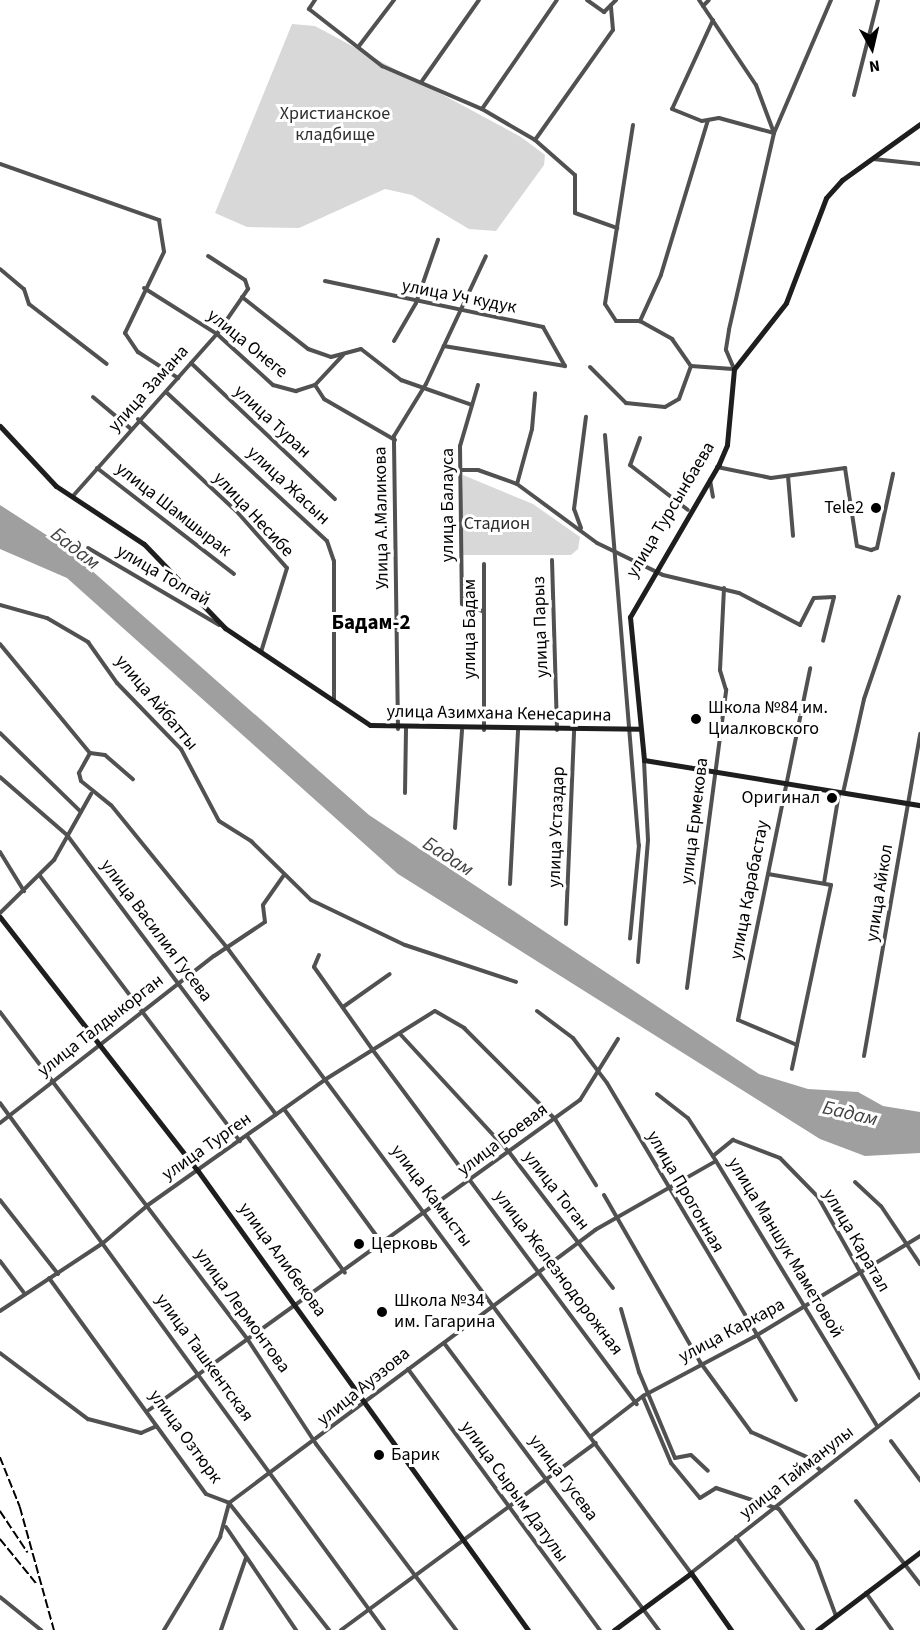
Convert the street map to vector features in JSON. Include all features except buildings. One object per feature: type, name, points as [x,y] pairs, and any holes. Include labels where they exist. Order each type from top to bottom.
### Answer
[{"type":"street","points":[[315,0],[309,9],[382,66],[422,81],[482,109],[535,140],[575,174],[575,213],[617,228]]},
{"type":"street","points":[[359,46],[394,0]]},
{"type":"street","points":[[422,81],[479,0]]},
{"type":"street","points":[[482,109],[557,0]]},
{"type":"street","points":[[587,0],[604,12],[616,0]]},
{"type":"street","points":[[699,0],[756,85],[774,133]]},
{"type":"street","points":[[703,6],[709,0]]},
{"type":"street","points":[[734,369],[726,350],[729,330],[774,133],[831,0]]},
{"type":"street","points":[[854,95],[878,0]]},
{"type":"street","points":[[535,140],[613,30],[611,5]]},
{"type":"street","points":[[713,20],[672,109],[708,120],[774,133]]},
{"type":"street","points":[[640,321],[661,275],[708,120]]},
{"type":"street","points":[[734,369],[786,303],[832,189],[920,124]]},
{"type":"street","points":[[633,125],[605,304],[616,321],[640,321],[672,339],[691,366]]},
{"type":"street","points":[[872,159],[920,164]]},
{"type":"street","points":[[0,164],[159,220],[164,252],[125,323],[127,342],[178,378]]},
{"type":"street","points":[[394,341],[416,303],[438,240]]},
{"type":"street","points":[[208,256],[248,283],[242,297],[308,349],[344,354],[361,349],[422,390],[472,405]]},
{"type":"street","name":"Улица А.Маликова","points":[[398,729],[394,440],[444,346],[486,256]]},
{"type":"street","points":[[0,269],[24,289],[29,304],[107,364]]},
{"type":"street","name":"улица Уч кудук","points":[[325,281],[416,303],[543,327],[565,366],[444,346]]},
{"type":"street","name":"улица Онеге","points":[[144,288],[217,334],[273,385],[296,391],[315,385]]},
{"type":"street","name":"улица Замана","points":[[72,496],[138,419],[166,392],[217,334],[242,297]]},
{"type":"street","points":[[344,354],[315,385],[324,399],[394,440]]},
{"type":"street","name":"улица Туран","points":[[191,363],[335,499]]},
{"type":"street","points":[[691,366],[734,369]]},
{"type":"street","points":[[590,367],[626,403],[665,407],[680,399],[691,366]]},
{"type":"street","name":"улица Турсынбаева","points":[[644,760],[630,616],[653,570],[717,466],[727,445],[734,369]]},
{"type":"street","name":"улица Балауса","points":[[478,385],[460,446],[462,604],[482,611]]},
{"type":"street","name":"улица Жасын","points":[[166,392],[327,541],[334,561],[334,699]]},
{"type":"street","points":[[517,484],[532,429],[534,393]]},
{"type":"street","points":[[93,397],[130,428]]},
{"type":"street","points":[[581,530],[574,509],[586,417]]},
{"type":"street","name":"улица Несибе","points":[[138,419],[239,513],[287,568],[261,652]]},
{"type":"street","name":"улица Азимхана Кенесарина","points":[[0,426],[72,496],[144,544],[225,628],[370,725],[398,729],[574,731],[640,729]]},
{"type":"street","name":"улица Турсынбаева","points":[[605,435],[639,845],[630,939]]},
{"type":"street","points":[[640,438],[630,465],[688,510]]},
{"type":"street","points":[[717,466],[771,478],[845,468],[857,546],[871,550],[877,548],[893,474]]},
{"type":"street","name":"улица Шамшырак","points":[[97,468],[234,574]]},
{"type":"street","points":[[460,470],[478,470],[517,484],[581,530],[653,570],[724,588],[800,625],[814,598],[834,597],[823,641]]},
{"type":"street","points":[[788,476],[792,536]]},
{"type":"street","points":[[709,477],[713,497]]},
{"type":"street","name":"улица Толгай","points":[[88,548],[225,628]]},
{"type":"street","name":"улица Парыз","points":[[552,560],[558,730]]},
{"type":"street","name":"улица Бадам","points":[[484,564],[482,611],[484,730]]},
{"type":"street","name":"улица Ермекова","points":[[687,988],[726,690],[720,670],[724,588]]},
{"type":"street","points":[[824,884],[841,793],[864,699],[899,597]]},
{"type":"street","name":"улица Айбатты","points":[[0,605],[47,618],[88,642],[117,683],[182,749],[219,821],[251,841],[312,900],[405,945],[516,982]]},
{"type":"street","points":[[0,644],[90,753],[105,755],[133,779]]},
{"type":"street","name":"улица Карабастау","points":[[797,1045],[738,1020],[784,784],[810,668]]},
{"type":"street","points":[[405,793],[406,729]]},
{"type":"street","points":[[455,828],[462,729]]},
{"type":"street","points":[[510,884],[519,730]]},
{"type":"street","name":"улица Устаздар","points":[[566,924],[574,731]]},
{"type":"street","points":[[0,733],[81,812]]},
{"type":"street","name":"улица Айкол","points":[[864,1056],[905,803],[920,734]]},
{"type":"street","points":[[0,915],[40,876],[92,794],[79,773],[90,753]]},
{"type":"street","points":[[638,962],[648,840],[644,760],[920,805]]},
{"type":"street","name":"улица Василия Гусева","points":[[0,777],[67,835],[276,1114]]},
{"type":"street","name":"улица Камысты","points":[[92,794],[111,805],[228,949],[496,1306],[692,1573],[731,1630]]},
{"type":"street","points":[[0,852],[24,891]]},
{"type":"street","points":[[768,874],[831,885],[792,1069]]},
{"type":"street","name":"улица Талдыкорган","points":[[0,1123],[179,982],[265,922],[263,905],[284,875]]},
{"type":"street","points":[[40,876],[240,1141]]},
{"type":"street","name":"улица Алибекова","points":[[0,915],[198,1171],[528,1630]]},
{"type":"street","name":"улица Железнодорожная","points":[[319,955],[314,967],[372,1049],[541,1271],[637,1404]]},
{"type":"street","points":[[343,1006],[390,974]]},
{"type":"street","name":"улица Турген","points":[[0,1311],[23,1292],[58,1274],[103,1243],[148,1205],[326,1079],[372,1049],[401,1035],[435,1011],[464,1028],[555,1119]]},
{"type":"street","name":"улица Прогонная","points":[[537,1011],[573,1038],[597,1076],[607,1083],[754,1337],[796,1400]]},
{"type":"street","name":"улица Лермонтова","points":[[0,1012],[248,1340],[316,1444],[456,1630]]},
{"type":"street","name":"улица Тоган","points":[[401,1035],[509,1152],[613,1288]]},
{"type":"street","name":"улица Боевая","points":[[149,1410],[426,1215],[580,1100],[618,1040]]},
{"type":"street","name":"улица Маншук Маметовой","points":[[657,1094],[688,1118],[878,1427]]},
{"type":"street","name":"улица Ташкентская","points":[[0,1103],[200,1373],[384,1630]]},
{"type":"street","points":[[284,1109],[383,1245]]},
{"type":"street","points":[[555,1119],[596,1185]]},
{"type":"street","points":[[247,1136],[345,1273]]},
{"type":"street","name":"улица Каратал","points":[[715,1159],[733,1140],[780,1158],[818,1197],[858,1274],[920,1378]]},
{"type":"street","name":"улица Ауэзова","points":[[229,1503],[316,1444],[408,1369],[580,1242],[715,1159]]},
{"type":"street","points":[[855,1182],[866,1187],[920,1264]]},
{"type":"street","points":[[604,1195],[700,1362],[751,1432],[807,1457],[821,1471]]},
{"type":"street","points":[[0,1200],[58,1274]]},
{"type":"street","name":"улица Каркара","points":[[642,1396],[700,1362],[754,1337],[920,1236]]},
{"type":"street","points":[[1,1263],[23,1292]]},
{"type":"street","name":"улица Озтюрк","points":[[49,1278],[149,1410],[157,1426],[206,1494],[229,1503],[329,1630]]},
{"type":"street","points":[[621,1309],[648,1393],[675,1458],[691,1455],[708,1472]]},
{"type":"street","name":"улица Гусева","points":[[444,1343],[659,1630]]},
{"type":"street","points":[[0,1353],[88,1419],[141,1433],[157,1426]]},
{"type":"street","name":"улица Сырым Датулы","points":[[408,1369],[600,1630]]},
{"type":"street","name":"улица Тайманулы","points":[[692,1573],[736,1537],[779,1509],[821,1471],[920,1394]]},
{"type":"street","points":[[591,1436],[637,1404],[642,1396]]},
{"type":"street","points":[[642,1396],[671,1462],[700,1498],[716,1488],[779,1509],[816,1562],[836,1616]]},
{"type":"street","points":[[891,1441],[920,1479]]},
{"type":"street","points":[[340,1630],[413,1573],[464,1540],[596,1443]]},
{"type":"street","points":[[856,1501],[920,1584]]},
{"type":"street","points":[[164,1630],[225,1527],[229,1503]]},
{"type":"street","points":[[225,1527],[296,1630]]},
{"type":"street","points":[[736,1537],[803,1630]]},
{"type":"street","points":[[817,1630],[920,1552]]},
{"type":"street","points":[[221,1630],[246,1558]]},
{"type":"street","points":[[614,1630],[692,1573]]},
{"type":"street","points":[[866,1593],[892,1630]]},
{"type":"street","points":[[0,1597],[41,1630]]},
{"type":"green space","name":"Христианское кладбище","points":[[292,24],[315,26],[521,137],[545,155],[544,165],[496,231],[469,229],[412,195],[385,189],[299,228],[247,227],[215,213]]},
{"type":"green space","name":"Стадион","points":[[463,475],[533,504],[580,537],[578,549],[571,555],[460,555]]},
{"type":"water","name":"Бадам","points":[[0,505],[65,547],[369,815],[759,1074],[808,1089],[858,1092],[883,1106],[920,1112],[920,1153],[865,1156],[820,1139],[398,874],[67,578],[0,549]]},
{"type":"railway","points":[[0,1457],[20,1507],[54,1630]]},
{"type":"railway","points":[[0,1511],[28,1553]]},
{"type":"railway","points":[[0,1539],[36,1583]]},
{"type":"place","name":"Tele2","points":[[876,508]]},
{"type":"place","name":"Школа №84 им. Циалковского","points":[[696,719]]},
{"type":"place","name":"Оригинал","points":[[832,798]]},
{"type":"place","name":"Церковь","points":[[359,1244]]},
{"type":"place","name":"Школа №34 им. Гагарина","points":[[382,1312]]},
{"type":"place","name":"Барик","points":[[379,1455]]},
{"type":"district","name":"Бадам-2","points":[[371,622]]}]
